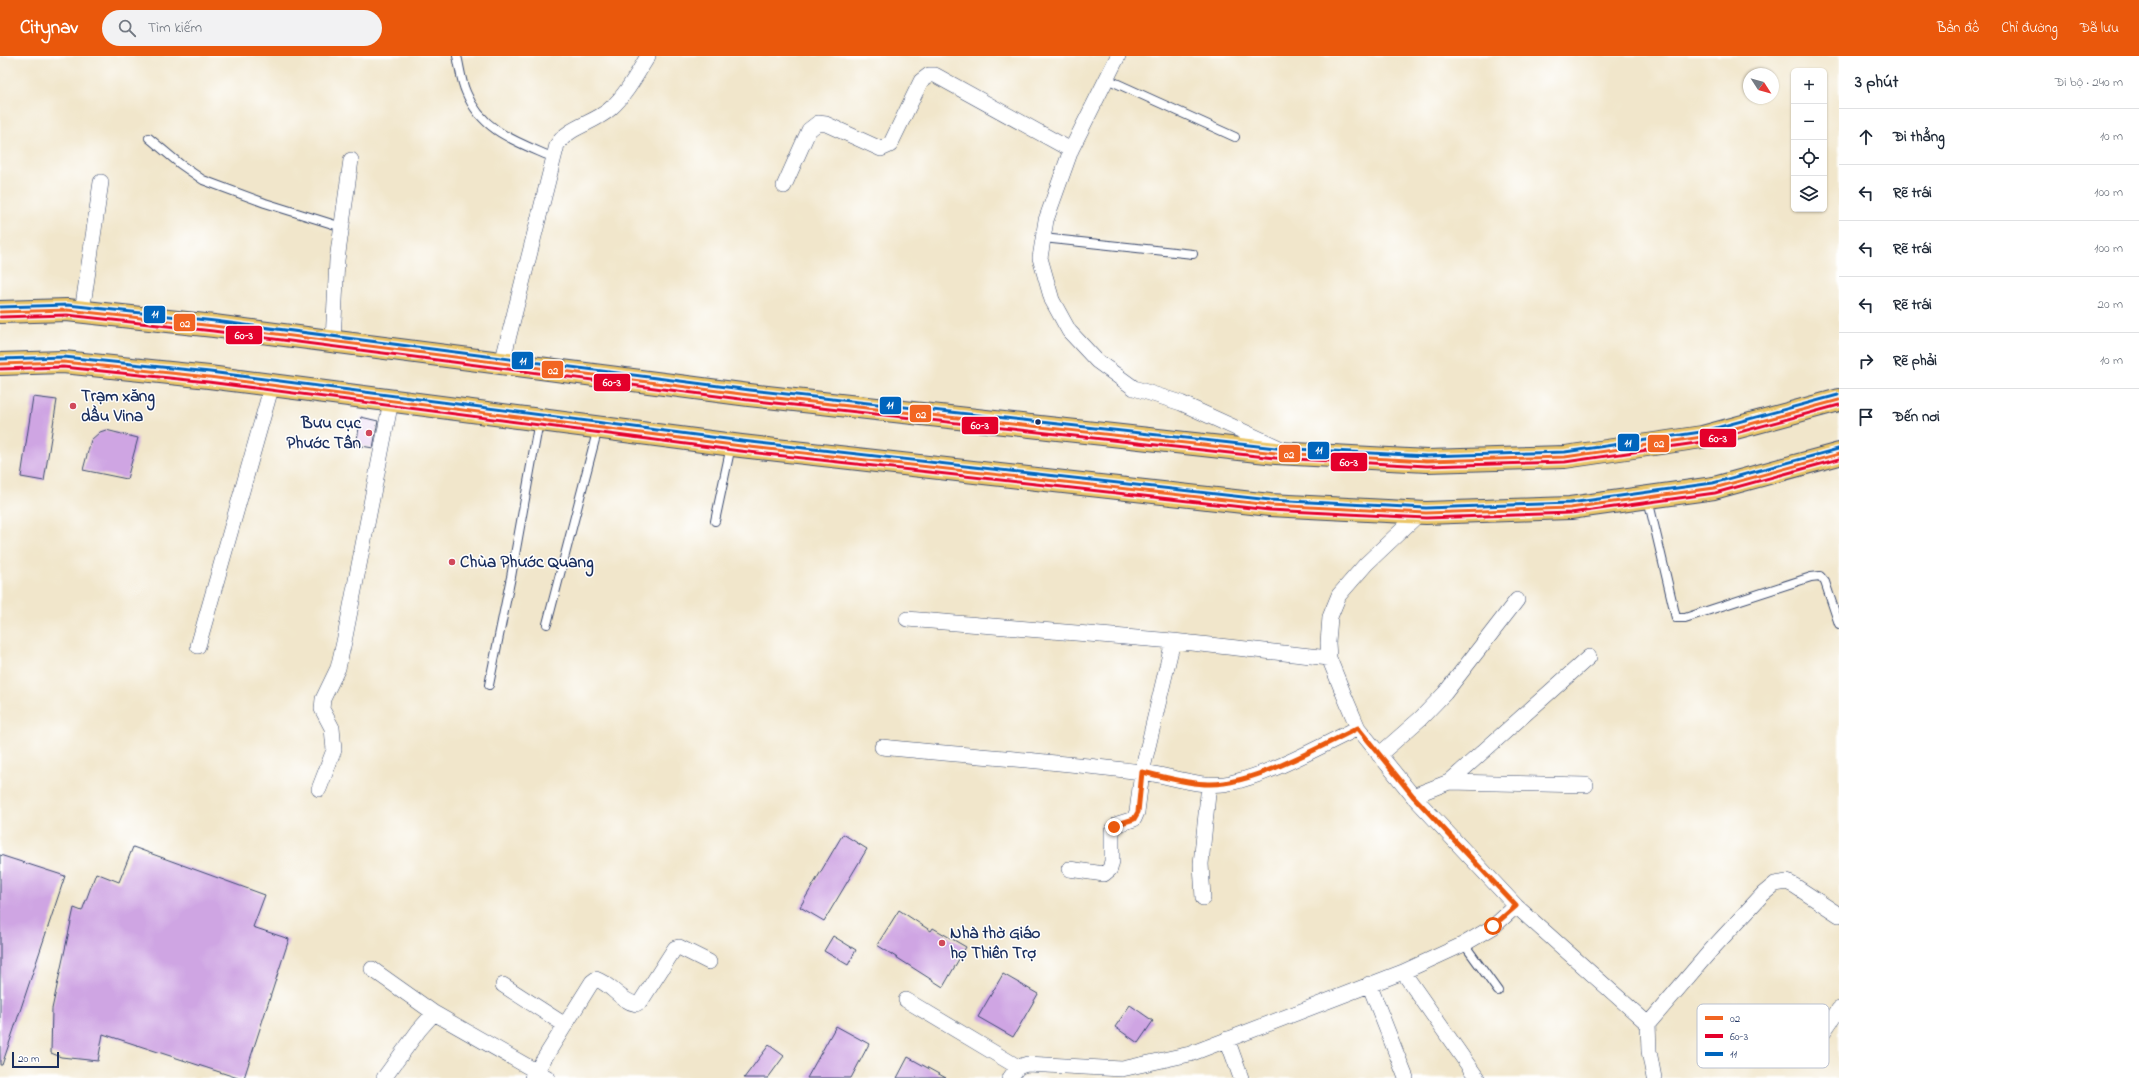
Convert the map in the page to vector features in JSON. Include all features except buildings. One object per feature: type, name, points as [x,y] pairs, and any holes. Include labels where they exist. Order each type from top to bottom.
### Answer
[{"type":"highway","points":[[0,312],[67,310],[214,326],[749,395],[1290,454],[1427,461],[1565,457],[1702,437],[1839,400]]},
{"type":"highway","points":[[0,364],[63,362],[272,385],[731,445],[1270,505],[1421,512],[1570,508],[1714,488],[1839,454]]},
{"type":"street","points":[[1118,56],[1071,150],[1046,220],[1040,258],[1052,300],[1069,330],[1097,361],[1134,388],[1181,403],[1270,442],[1290,454]]},
{"type":"street","points":[[502,363],[557,145],[562,137],[610,110],[624,92],[645,58]]},
{"type":"street","points":[[784,186],[809,130],[818,123],[826,124],[881,149],[890,145],[921,81],[928,75],[935,75],[1071,150]]},
{"type":"street","points":[[334,341],[337,260],[351,160]]},
{"type":"street","points":[[82,312],[101,182]]},
{"type":"street","points":[[198,646],[272,385]]},
{"type":"street","points":[[319,789],[334,750],[332,728],[322,708],[323,699],[338,668],[343,648],[391,401]]},
{"type":"street","points":[[1421,512],[1366,564],[1339,595],[1330,617],[1328,643],[1329,658],[1358,728],[1413,796],[1516,906],[1648,1024]]},
{"type":"street","points":[[1379,755],[1421,718],[1445,693],[1517,600]]},
{"type":"street","points":[[907,619],[1173,641],[1329,658]]},
{"type":"street","points":[[1069,869],[1104,874],[1110,869],[1112,861],[1112,830],[1118,824],[1134,819],[1138,812],[1142,772],[1173,641]]},
{"type":"street","points":[[1413,796],[1449,782],[1589,657]]},
{"type":"street","points":[[882,748],[1142,772],[1209,784],[1230,783],[1251,776],[1303,755],[1358,728]]},
{"type":"street","points":[[1449,782],[1586,785]]},
{"type":"street","points":[[1202,898],[1201,864],[1209,784]]},
{"type":"street","points":[[1654,1078],[1649,1051],[1648,1024],[1712,949],[1762,894],[1775,884],[1787,882],[1839,915]]},
{"type":"street","points":[[906,1000],[1014,1072],[1027,1064],[1123,1073],[1190,1054],[1403,972],[1464,944],[1493,926],[1516,906]]},
{"type":"street","points":[[372,969],[434,1013],[539,1076],[565,1025],[592,982],[596,979],[602,981],[629,1003],[636,1004],[640,1001],[675,948],[679,947],[709,962]]},
{"type":"street","points":[[1403,972],[1477,1078]]},
{"type":"street","points":[[1369,984],[1406,1078]]},
{"type":"street","points":[[503,985],[565,1025]]},
{"type":"street","points":[[1829,1024],[1839,1010]]},
{"type":"street","points":[[384,1078],[419,1030],[434,1013]]},
{"type":"street","points":[[1227,1039],[1241,1078]]},
{"type":"lane","points":[[457,56],[465,92],[484,122],[499,133],[554,158]]},
{"type":"lane","points":[[1107,78],[1235,137]]},
{"type":"lane","points":[[149,138],[180,164],[203,180],[265,203],[342,228]]},
{"type":"lane","points":[[1043,238],[1192,254]]},
{"type":"lane","points":[[489,685],[511,577],[539,420]]},
{"type":"lane","points":[[547,624],[599,428]]},
{"type":"lane","points":[[715,521],[731,445]]},
{"type":"lane","points":[[1648,497],[1676,618],[1685,618],[1811,577],[1820,576],[1825,582],[1839,624]]},
{"type":"lane","points":[[1464,944],[1498,991]]},
{"type":"transit line","name":"11","points":[[0,307],[68,305],[215,321],[750,390],[1276,448],[1427,456],[1565,452],[1701,432],[1838,395]]},
{"type":"transit line","name":"02","points":[[0,312],[67,310],[214,326],[749,395],[1276,453],[1427,461],[1565,457],[1702,437],[1839,400]]},
{"type":"transit line","name":"60-3","points":[[0,317],[67,315],[213,331],[748,400],[1275,458],[1427,466],[1565,462],[1703,442],[1839,405]]},
{"type":"transit line","name":"11","points":[[0,359],[64,357],[210,372],[742,441],[1270,500],[1426,508],[1570,503],[1713,483],[1838,449]]},
{"type":"transit line","name":"02","points":[[0,364],[63,362],[209,377],[741,446],[1270,505],[1426,513],[1570,508],[1714,488],[1839,454]]},
{"type":"transit line","name":"60-3","points":[[0,369],[63,367],[208,382],[740,451],[1269,510],[1426,518],[1571,513],[1715,493],[1839,459]]},
{"type":"place","name":"Trạm xăng dầu Vina","points":[[73,406]]},
{"type":"place","name":"Bưu cục Phước Tân","points":[[369,433]]},
{"type":"place","name":"Chùa Phước Quang","points":[[452,562]]},
{"type":"place","name":"Nhà thờ Giáo họ Thiên Trợ","points":[[942,943]]},
{"type":"route","points":[[1114,827],[1118,824],[1134,819],[1138,812],[1142,772],[1209,784],[1230,783],[1303,755],[1358,728],[1413,796],[1485,871],[1516,906],[1493,926]]}]
